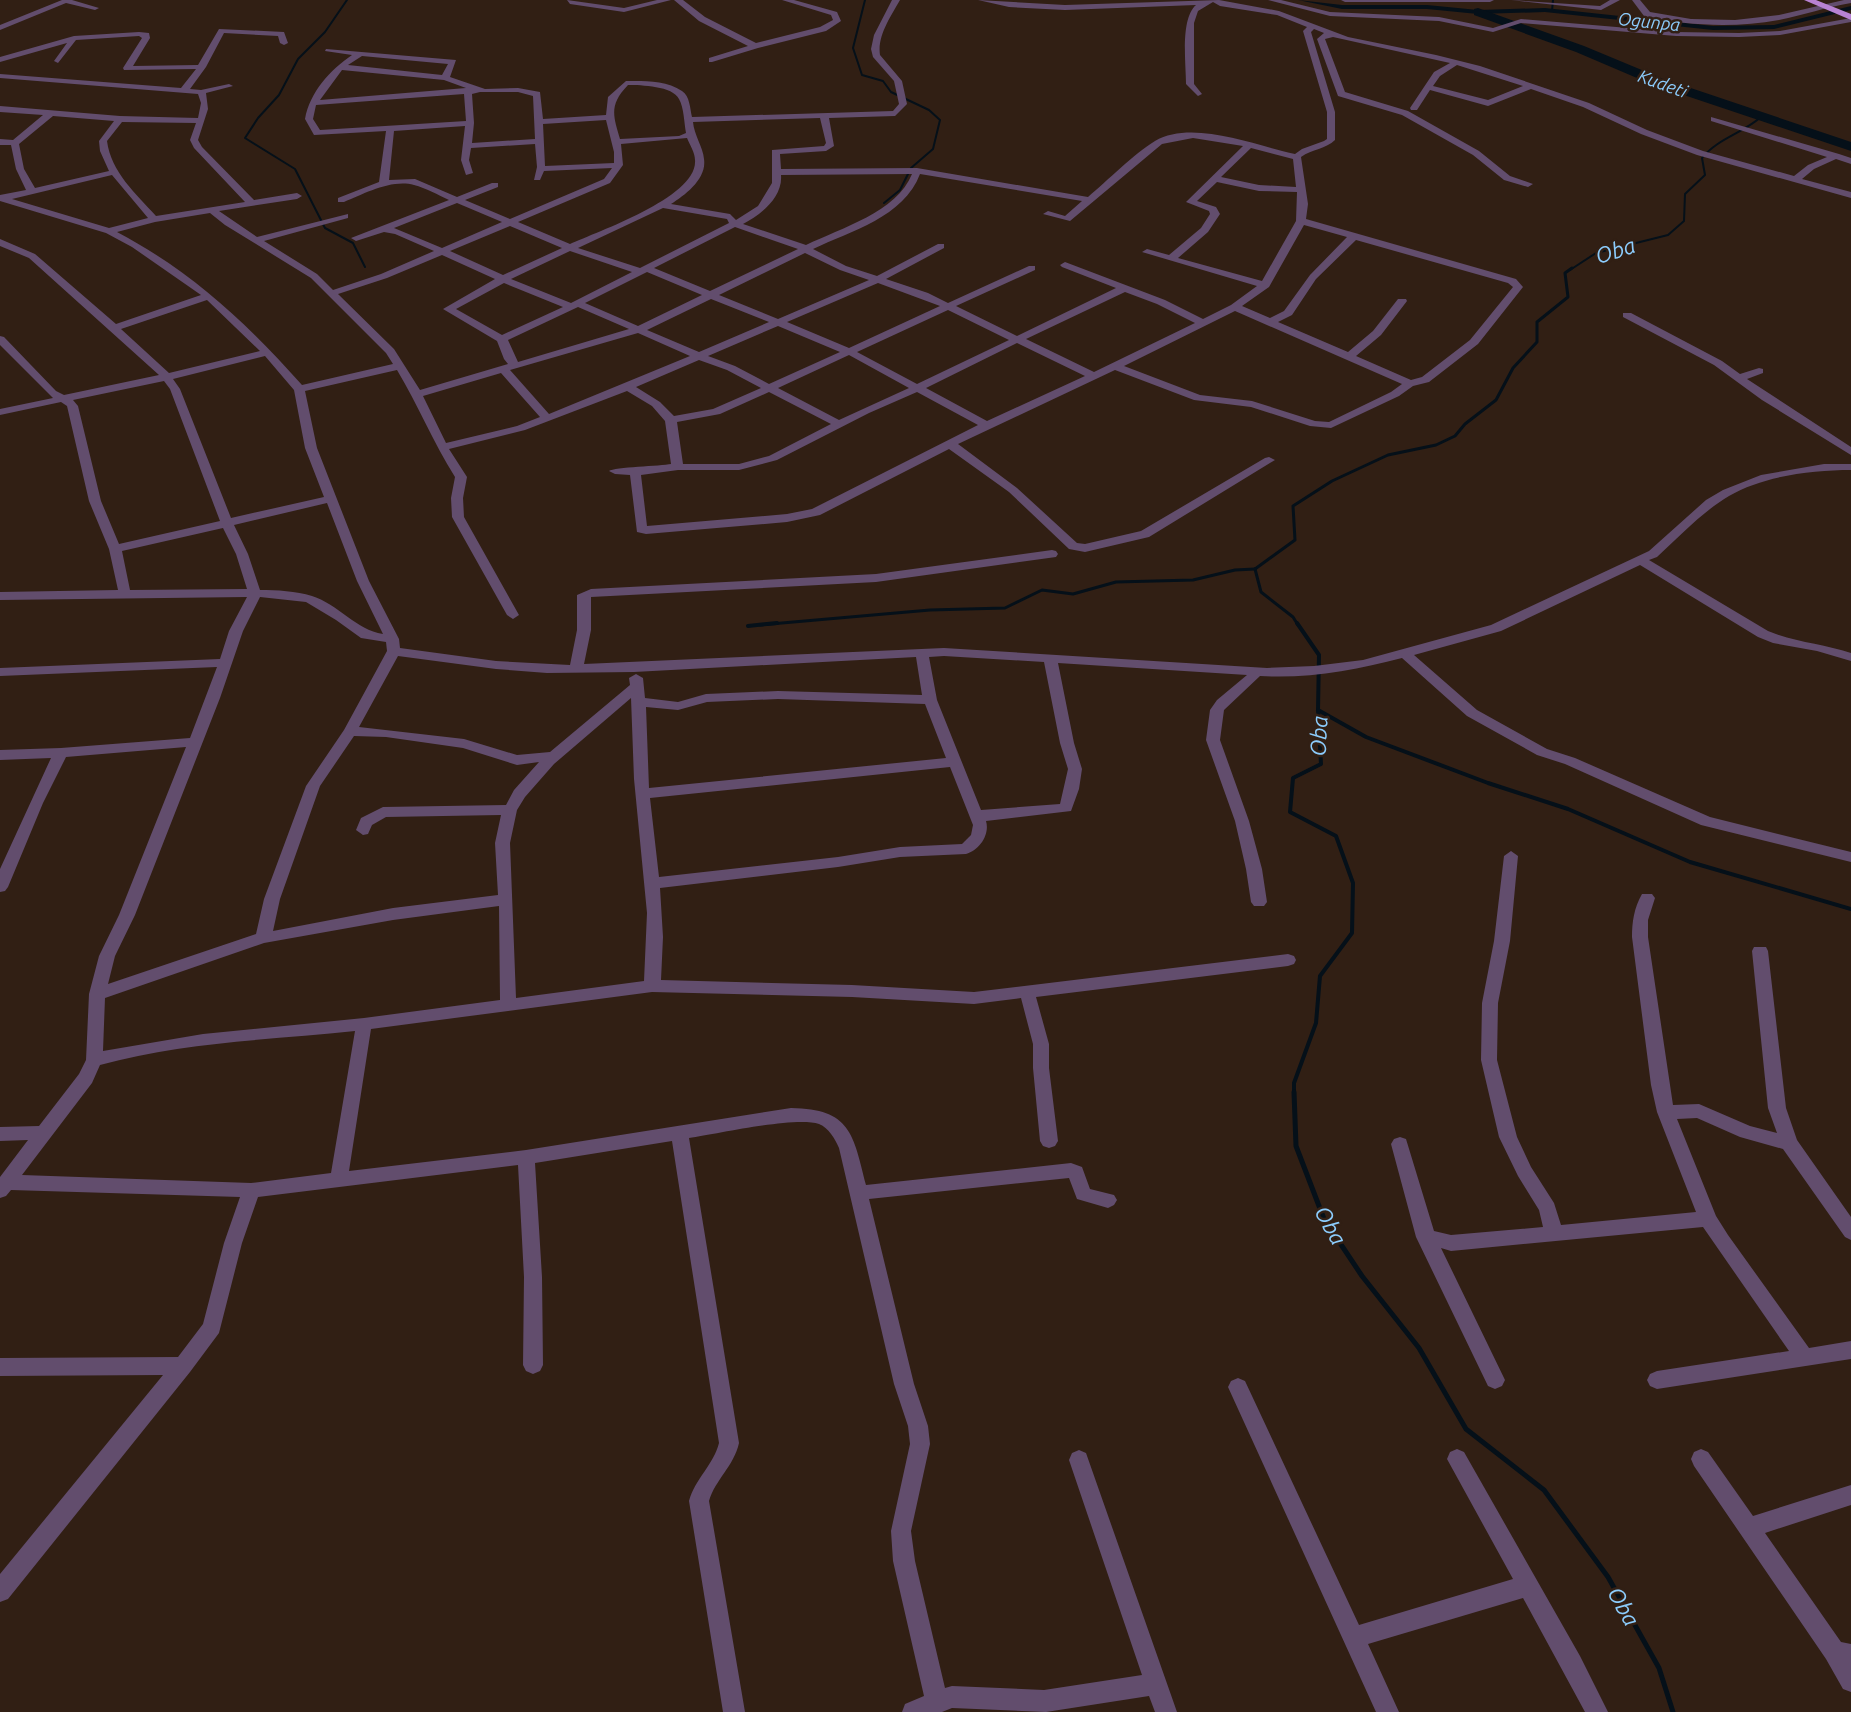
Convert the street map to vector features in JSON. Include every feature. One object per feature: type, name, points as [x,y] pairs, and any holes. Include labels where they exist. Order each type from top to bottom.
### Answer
[{"type":"highway","points":[[1808,0],[1851,17]]},
{"type":"street","points":[[0,28],[67,0],[94,8]]},
{"type":"street","points":[[570,2],[624,10],[667,0]]},
{"type":"street","points":[[678,0],[702,19],[755,46]]},
{"type":"street","points":[[712,60],[755,46],[823,29],[837,21],[834,14],[786,0]]},
{"type":"street","points":[[689,120],[895,113],[901,109],[903,99],[898,81],[876,55],[874,49],[878,35],[896,0]]},
{"type":"street","points":[[982,0],[1043,7],[1203,3],[1213,0],[1220,4],[1279,13],[1331,35]]},
{"type":"street","points":[[1272,0],[1330,14],[1439,19],[1489,29],[1502,28],[1519,21],[1676,34],[1739,35],[1780,33],[1851,17]]},
{"type":"street","points":[[1345,0],[1490,0]]},
{"type":"street","points":[[1515,0],[1601,8],[1616,0]]},
{"type":"street","points":[[1636,0],[1647,14],[1704,22],[1767,20],[1825,5],[1851,1]]},
{"type":"street","points":[[1198,94],[1190,84],[1190,23],[1195,10],[1203,3]]},
{"type":"street","points":[[1297,157],[1306,149],[1328,144],[1331,140],[1331,112],[1307,31],[1313,26]]},
{"type":"street","points":[[183,91],[202,67],[222,31],[281,34],[284,43]]},
{"type":"street","points":[[0,60],[74,39],[144,34],[146,38],[127,68],[202,67]]},
{"type":"street","points":[[1528,184],[1507,178],[1476,153],[1405,113],[1341,93],[1321,39],[1325,35],[1331,35],[1457,62],[1586,105],[1644,132],[1689,149],[1851,195]]},
{"type":"street","points":[[58,61],[74,39]]},
{"type":"street","points":[[329,51],[453,62],[445,78]]},
{"type":"street","points":[[360,53],[336,70],[321,94],[312,103],[309,119],[316,133],[470,123]]},
{"type":"street","points":[[1414,108],[1437,74],[1457,62]]},
{"type":"street","points":[[341,67],[445,78],[469,89]]},
{"type":"street","points":[[0,76],[201,92],[229,86]]},
{"type":"street","points":[[333,293],[370,282],[607,181],[613,177],[619,165],[610,100],[626,83],[658,84],[680,93],[685,100],[690,134],[700,159],[697,172],[685,189],[662,205],[503,279],[448,309],[502,339],[509,359],[516,366]]},
{"type":"street","points":[[1427,87],[1454,92],[1488,103],[1531,86]]},
{"type":"street","points":[[312,103],[469,89],[518,90],[537,94],[538,173],[619,165]]},
{"type":"street","points":[[469,89],[470,123],[465,159],[469,173]]},
{"type":"street","points":[[201,92],[205,105],[194,140],[201,153],[252,203]]},
{"type":"street","points":[[0,109],[120,119],[199,121]]},
{"type":"street","points":[[0,142],[15,143],[51,113]]},
{"type":"street","points":[[502,339],[575,305],[761,211],[777,183],[774,156],[778,151],[829,147],[831,136],[824,116]]},
{"type":"street","points":[[538,122],[611,117]]},
{"type":"street","points":[[120,119],[103,141],[105,156],[115,172],[154,219]]},
{"type":"street","points":[[1714,119],[1851,161]]},
{"type":"street","points":[[383,184],[386,177],[390,129]]},
{"type":"street","points":[[617,142],[681,138],[690,134]]},
{"type":"street","points":[[1048,214],[1067,219],[1159,141],[1172,136],[1209,136],[1297,157]]},
{"type":"street","points":[[467,146],[539,141]]},
{"type":"street","points":[[15,143],[20,169],[32,192]]},
{"type":"street","points":[[1170,259],[1205,230],[1215,214],[1213,209],[1191,202],[1248,146]]},
{"type":"street","points":[[1795,180],[1811,167],[1836,156]]},
{"type":"street","points":[[635,472],[641,529],[680,528],[808,515],[987,425],[1204,324],[1235,307],[1264,285],[1301,221],[1304,204],[1297,157]]},
{"type":"street","points":[[777,172],[917,171],[1090,200]]},
{"type":"street","points":[[417,394],[638,330],[890,208],[901,198],[916,177],[917,171]]},
{"type":"street","points":[[1,199],[115,172]]},
{"type":"street","points":[[1216,179],[1259,188],[1302,190]]},
{"type":"street","points":[[341,201],[383,184],[414,182],[459,199],[570,248],[643,270],[850,351],[987,425]]},
{"type":"street","points":[[356,238],[495,185]]},
{"type":"street","points":[[109,231],[154,219],[297,196]]},
{"type":"street","points":[[1,199],[109,231],[135,245],[209,296],[267,352],[299,389],[311,448],[363,581],[393,645]]},
{"type":"street","points":[[662,205],[730,217],[735,224],[794,243],[821,258],[924,295],[1092,375]]},
{"type":"street","points":[[213,210],[228,223],[314,276],[390,351],[417,394],[442,447],[461,477],[457,498],[458,517],[513,615]]},
{"type":"street","points":[[256,240],[345,216]]},
{"type":"street","points":[[1115,366],[1198,398],[1252,404],[1323,426],[1331,425],[1395,394],[1410,383],[1425,380],[1474,342],[1518,287],[1517,284],[1301,221]]},
{"type":"street","points":[[383,229],[397,231],[503,279],[575,305],[731,368],[839,424]]},
{"type":"street","points":[[1270,322],[1288,313],[1313,277],[1354,236]]},
{"type":"street","points":[[0,242],[32,256],[114,328],[167,377],[176,389],[226,522],[242,554],[255,594],[236,631],[213,698],[127,915],[107,956],[97,994],[94,1060],[86,1078],[3,1186]]},
{"type":"street","points":[[442,447],[521,428],[628,387],[877,280],[941,246]]},
{"type":"street","points":[[1147,252],[1264,285]]},
{"type":"street","points":[[1065,265],[1122,289],[1161,302],[1204,324]]},
{"type":"street","points":[[672,420],[716,412],[1032,268]]},
{"type":"street","points":[[615,471],[635,472],[678,467],[740,467],[754,464],[806,443],[839,424],[1122,289]]},
{"type":"street","points":[[114,328],[209,296]]},
{"type":"street","points":[[1348,357],[1377,333],[1402,301]]},
{"type":"street","points":[[1235,307],[1410,383]]},
{"type":"street","points":[[1627,315],[1699,351],[1851,452]]},
{"type":"street","points":[[0,339],[52,393],[63,398],[72,406],[95,501],[115,549],[125,594]]},
{"type":"street","points":[[0,412],[167,377],[267,352]]},
{"type":"street","points":[[299,389],[400,366]]},
{"type":"street","points":[[504,370],[547,418]]},
{"type":"street","points":[[1740,378],[1759,371]]},
{"type":"street","points":[[628,387],[656,404],[672,420],[674,454],[678,467]]},
{"type":"street","points":[[950,444],[1013,490],[1073,546],[1085,548],[1145,534],[1269,460]]},
{"type":"street","points":[[0,596],[277,594],[309,599],[341,617],[366,635],[393,645],[496,665],[576,669],[634,668],[922,652],[1296,672],[1364,664],[1477,634],[1510,622],[1640,560],[1666,545],[1710,503],[1727,492],[1761,479],[1824,467],[1851,467]]},
{"type":"street","points":[[115,549],[330,499]]},
{"type":"street","points":[[576,669],[584,630],[583,595],[876,578],[1052,554]]},
{"type":"street","points":[[1640,560],[1763,634],[1778,640],[1819,647],[1851,657]]},
{"type":"street","points":[[263,938],[272,899],[313,786],[350,731],[393,645]]},
{"type":"street","points":[[654,883],[838,862],[900,852],[966,849],[978,837],[980,825],[930,700],[922,652]]},
{"type":"street","points":[[1403,652],[1472,713],[1542,752],[1570,761],[1706,821],[1851,857]]},
{"type":"street","points":[[975,815],[994,816],[1065,808],[1072,789],[1075,769],[1067,743],[1050,658]]},
{"type":"street","points":[[0,672],[224,663]]},
{"type":"street","points":[[634,668],[639,702],[642,794],[654,883],[656,933],[652,986]]},
{"type":"street","points":[[1256,671],[1253,677],[1217,710],[1213,740],[1242,821],[1254,869],[1259,902]]},
{"type":"street","points":[[508,1006],[503,833],[510,810],[530,782],[554,756],[637,686]]},
{"type":"street","points":[[639,702],[678,706],[698,699],[778,695],[930,700]]},
{"type":"street","points":[[350,731],[386,733],[464,744],[517,760],[554,756]]},
{"type":"street","points":[[0,755],[61,753],[195,742]]},
{"type":"street","points":[[2,880],[61,753]]},
{"type":"street","points":[[517,760],[530,782]]},
{"type":"street","points":[[642,794],[956,762]]},
{"type":"street","points":[[363,830],[366,822],[383,812],[510,810]]},
{"type":"street","points":[[1511,856],[1502,941],[1490,1003],[1489,1060],[1508,1137],[1524,1171],[1548,1208],[1554,1234]]},
{"type":"street","points":[[1647,898],[1640,920],[1640,937],[1646,961],[1647,989],[1660,1085],[1666,1112],[1708,1219],[1721,1241],[1805,1358]]},
{"type":"street","points":[[97,994],[263,938],[393,914],[506,900]]},
{"type":"street","points":[[1760,951],[1777,1107],[1789,1143],[1851,1232]]},
{"type":"street","points":[[94,1060],[119,1053],[204,1040],[364,1024],[652,986],[769,988],[974,998],[1288,960]]},
{"type":"street","points":[[1027,992],[1041,1044],[1041,1068],[1049,1141]]},
{"type":"street","points":[[339,1179],[364,1024]]},
{"type":"street","points":[[1666,1112],[1699,1111],[1746,1132],[1789,1143]]},
{"type":"street","points":[[3,1186],[251,1190],[526,1157],[791,1115],[812,1115],[829,1119],[841,1131],[848,1148],[902,1373],[918,1426],[920,1444],[901,1531],[904,1561],[938,1702]]},
{"type":"street","points":[[0,1134],[45,1133]]},
{"type":"street","points":[[680,1134],[699,1237],[729,1443],[728,1454],[701,1488],[699,1501],[734,1712]]},
{"type":"street","points":[[1400,1144],[1407,1184],[1425,1237],[1495,1380]]},
{"type":"street","points":[[526,1157],[533,1277],[533,1365]]},
{"type":"street","points":[[860,1193],[1071,1170],[1076,1172],[1083,1194],[1108,1200]]},
{"type":"street","points":[[0,1591],[212,1328],[233,1243],[251,1190]]},
{"type":"street","points":[[1425,1237],[1451,1243],[1708,1219]]},
{"type":"street","points":[[1657,1380],[1851,1350]]},
{"type":"street","points":[[0,1367],[183,1366]]},
{"type":"street","points":[[1238,1387],[1388,1712]]},
{"type":"street","points":[[1457,1459],[1597,1712]]},
{"type":"street","points":[[1701,1459],[1748,1528],[1842,1653],[1851,1681]]},
{"type":"street","points":[[1079,1460],[1166,1712]]},
{"type":"street","points":[[1748,1528],[1851,1495]]},
{"type":"street","points":[[1354,1637],[1527,1586]]},
{"type":"street","points":[[913,1712],[952,1696],[1044,1701],[1155,1684]]},
{"type":"waterway","points":[[347,0],[325,32],[298,59],[279,95],[258,118],[245,138],[295,169],[325,228],[353,243],[365,267]]},
{"type":"waterway","points":[[865,0],[853,48],[862,75],[883,81],[891,92],[929,110],[940,120],[933,149],[911,168],[900,190],[884,203]]},
{"type":"waterway","name":"Ogunpa","points":[[1301,0],[1342,7],[1427,7],[1478,12],[1545,10],[1713,28],[1774,27],[1851,8]]},
{"type":"waterway","points":[[1552,11],[1553,0]]},
{"type":"waterway","name":"Kudeti","points":[[1478,12],[1580,49],[1656,81],[1851,147]]},
{"type":"waterway","name":"Oba","points":[[1570,270],[1596,253],[1668,235],[1684,221],[1685,194],[1705,175],[1702,158],[1716,145],[1762,116]]},
{"type":"waterway","name":"Oba","points":[[1255,569],[1295,540],[1293,506],[1332,481],[1388,455],[1436,445],[1455,436],[1465,424],[1496,400],[1513,368],[1537,342],[1537,322],[1568,297],[1565,273],[1572,268]]},
{"type":"waterway","points":[[760,625],[930,610],[1005,608],[1042,590],[1073,594],[1116,582],[1193,580],[1235,570],[1255,569]]},
{"type":"waterway","name":"Oba","points":[[1255,569],[1261,592],[1293,617],[1298,625]]},
{"type":"waterway","points":[[748,626],[777,623]]},
{"type":"waterway","name":"Oba","points":[[1297,623],[1319,655],[1318,710]]},
{"type":"waterway","name":"Oba","points":[[1294,1092],[1294,1083],[1316,1023],[1320,976],[1352,933],[1353,883],[1336,836],[1290,812],[1293,778],[1321,764],[1318,710]]},
{"type":"waterway","points":[[1318,710],[1366,737],[1488,783],[1568,809],[1690,862],[1851,909]]},
{"type":"waterway","name":"Oba","points":[[1294,1092],[1296,1146],[1324,1219],[1362,1276],[1419,1348],[1466,1429],[1544,1490],[1608,1577],[1659,1668],[1673,1712]]}]
